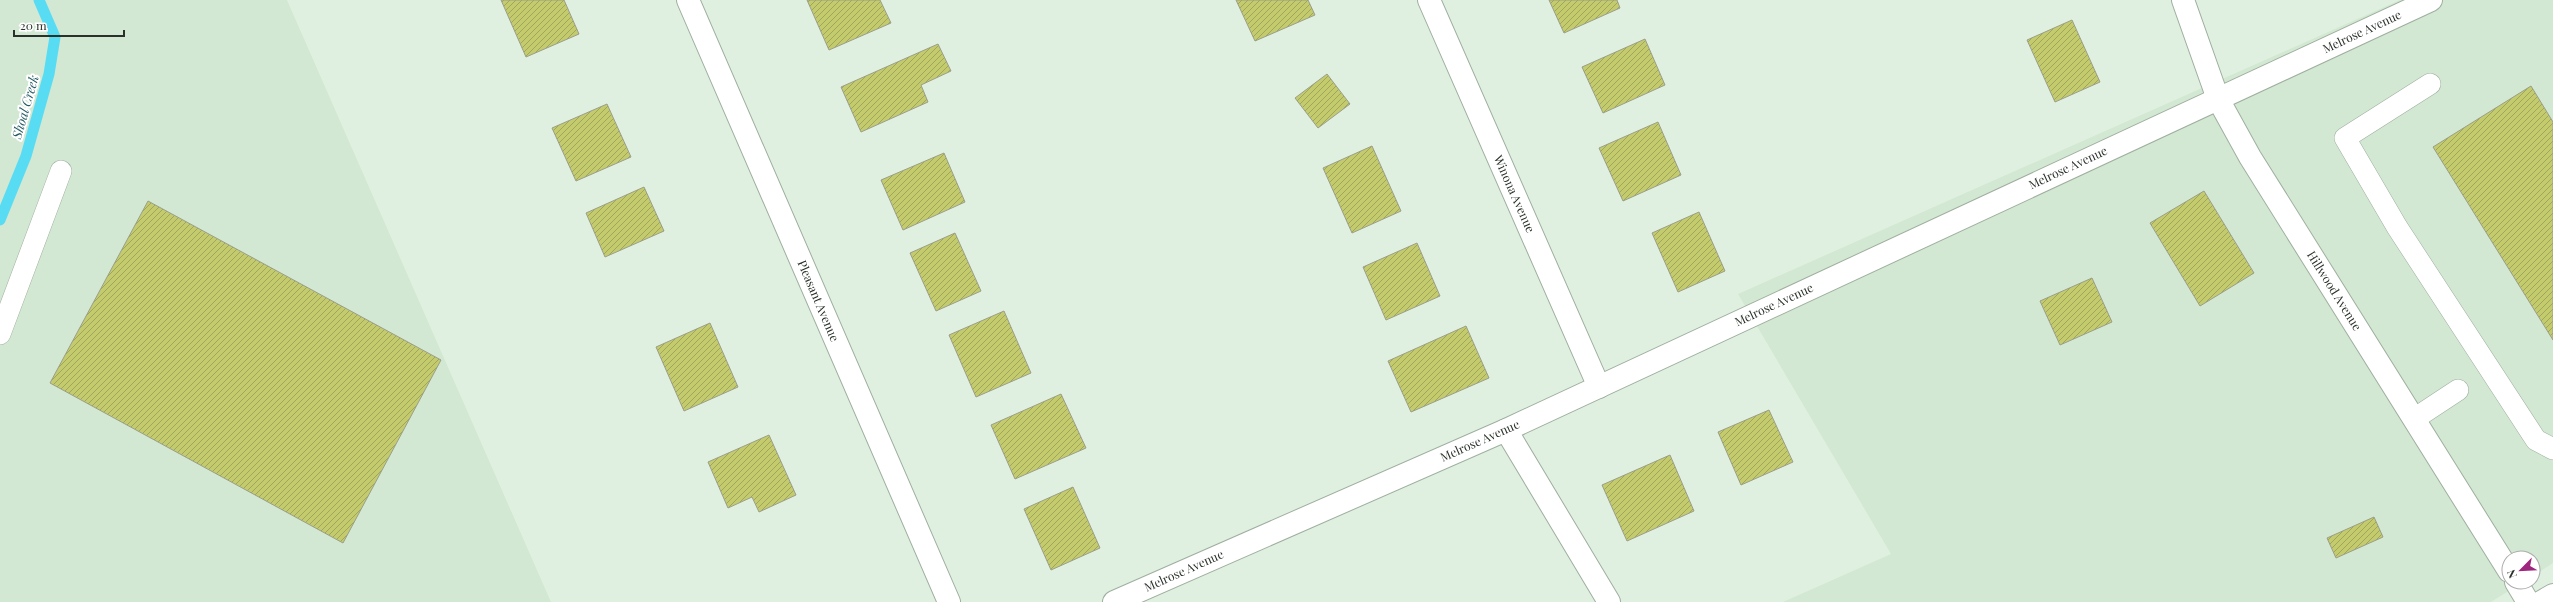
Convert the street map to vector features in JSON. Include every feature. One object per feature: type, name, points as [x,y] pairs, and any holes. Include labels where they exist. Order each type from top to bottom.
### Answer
[{"type":"street","name":"Pleasant Avenue","points":[[688,0],[949,602]]},
{"type":"street","name":"Winona Avenue","points":[[1429,0],[1599,387]]},
{"type":"street","name":"Hillwood Avenue","points":[[2183,0],[2218,98],[2250,157],[2501,558]]},
{"type":"street","name":"Melrose Avenue","points":[[1114,602],[1506,430],[2431,0]]},
{"type":"street","points":[[1506,430],[1609,602]]},
{"type":"street","points":[[2521,590],[2528,602]]},
{"type":"street","points":[[2542,602],[2553,595]]},
{"type":"lane","points":[[2430,84],[2345,138],[2397,227],[2536,440],[2553,449]]},
{"type":"lane","points":[[0,334],[61,171]]},
{"type":"lane","points":[[2414,419],[2458,390]]},
{"type":"shaded area","points":[[0,0],[287,0],[551,602],[0,602]]},
{"type":"shaded area","points":[[2400,0],[2553,0],[2553,563],[2541,571],[2541,550],[2501,550],[2501,590],[2510,590],[2491,602],[1783,602],[1891,554],[1738,294]]},
{"type":"building","points":[[501,0],[564,0],[579,34],[526,57]]},
{"type":"building","points":[[807,0],[880,0],[891,23],[829,50]]},
{"type":"building","points":[[1236,0],[1308,0],[1315,15],[1255,41]]},
{"type":"building","points":[[1549,0],[1617,0],[1620,8],[1564,33]]},
{"type":"building","points":[[2072,20],[2100,82],[2055,102],[2027,40]]},
{"type":"building","points":[[1645,39],[1665,85],[1603,113],[1582,67]]},
{"type":"building","points":[[938,44],[951,71],[921,85],[928,102],[861,132],[841,87]]},
{"type":"building","points":[[1327,74],[1350,104],[1318,128],[1295,98]]},
{"type":"building","points":[[2531,86],[2553,122],[2553,340],[2433,147]]},
{"type":"building","points":[[607,104],[631,157],[576,181],[552,128]]},
{"type":"building","points":[[1658,122],[1681,175],[1623,201],[1599,148]]},
{"type":"building","points":[[1372,146],[1401,211],[1352,233],[1323,168]]},
{"type":"building","points":[[944,153],[965,202],[903,230],[881,180]]},
{"type":"building","points":[[644,187],[664,231],[605,257],[586,213]]},
{"type":"building","points":[[2204,191],[2254,273],[2200,306],[2150,223]]},
{"type":"building","points":[[148,201],[441,360],[343,543],[50,383]]},
{"type":"building","points":[[1699,212],[1725,271],[1678,292],[1652,233]]},
{"type":"building","points":[[955,233],[981,291],[936,311],[910,253]]},
{"type":"building","points":[[1417,243],[1440,296],[1386,320],[1363,267]]},
{"type":"building","points":[[2092,278],[2112,322],[2060,345],[2040,301]]},
{"type":"building","points":[[1004,311],[1031,373],[976,397],[949,335]]},
{"type":"building","points":[[710,323],[738,387],[684,411],[656,347]]},
{"type":"building","points":[[1466,326],[1489,378],[1411,412],[1388,361]]},
{"type":"building","points":[[1061,394],[1086,448],[1015,479],[991,425]]},
{"type":"building","points":[[1769,410],[1793,462],[1741,485],[1718,432]]},
{"type":"building","points":[[769,435],[796,495],[759,512],[752,497],[728,508],[708,462]]},
{"type":"building","points":[[1670,455],[1694,511],[1627,541],[1602,485]]},
{"type":"building","points":[[1073,487],[1100,548],[1051,570],[1024,509]]},
{"type":"building","points":[[2374,517],[2383,537],[2336,558],[2327,538]]},
{"type":"waterway","name":"Shoal Creek","points":[[0,220],[26,156],[49,74],[55,37],[39,0]]}]
